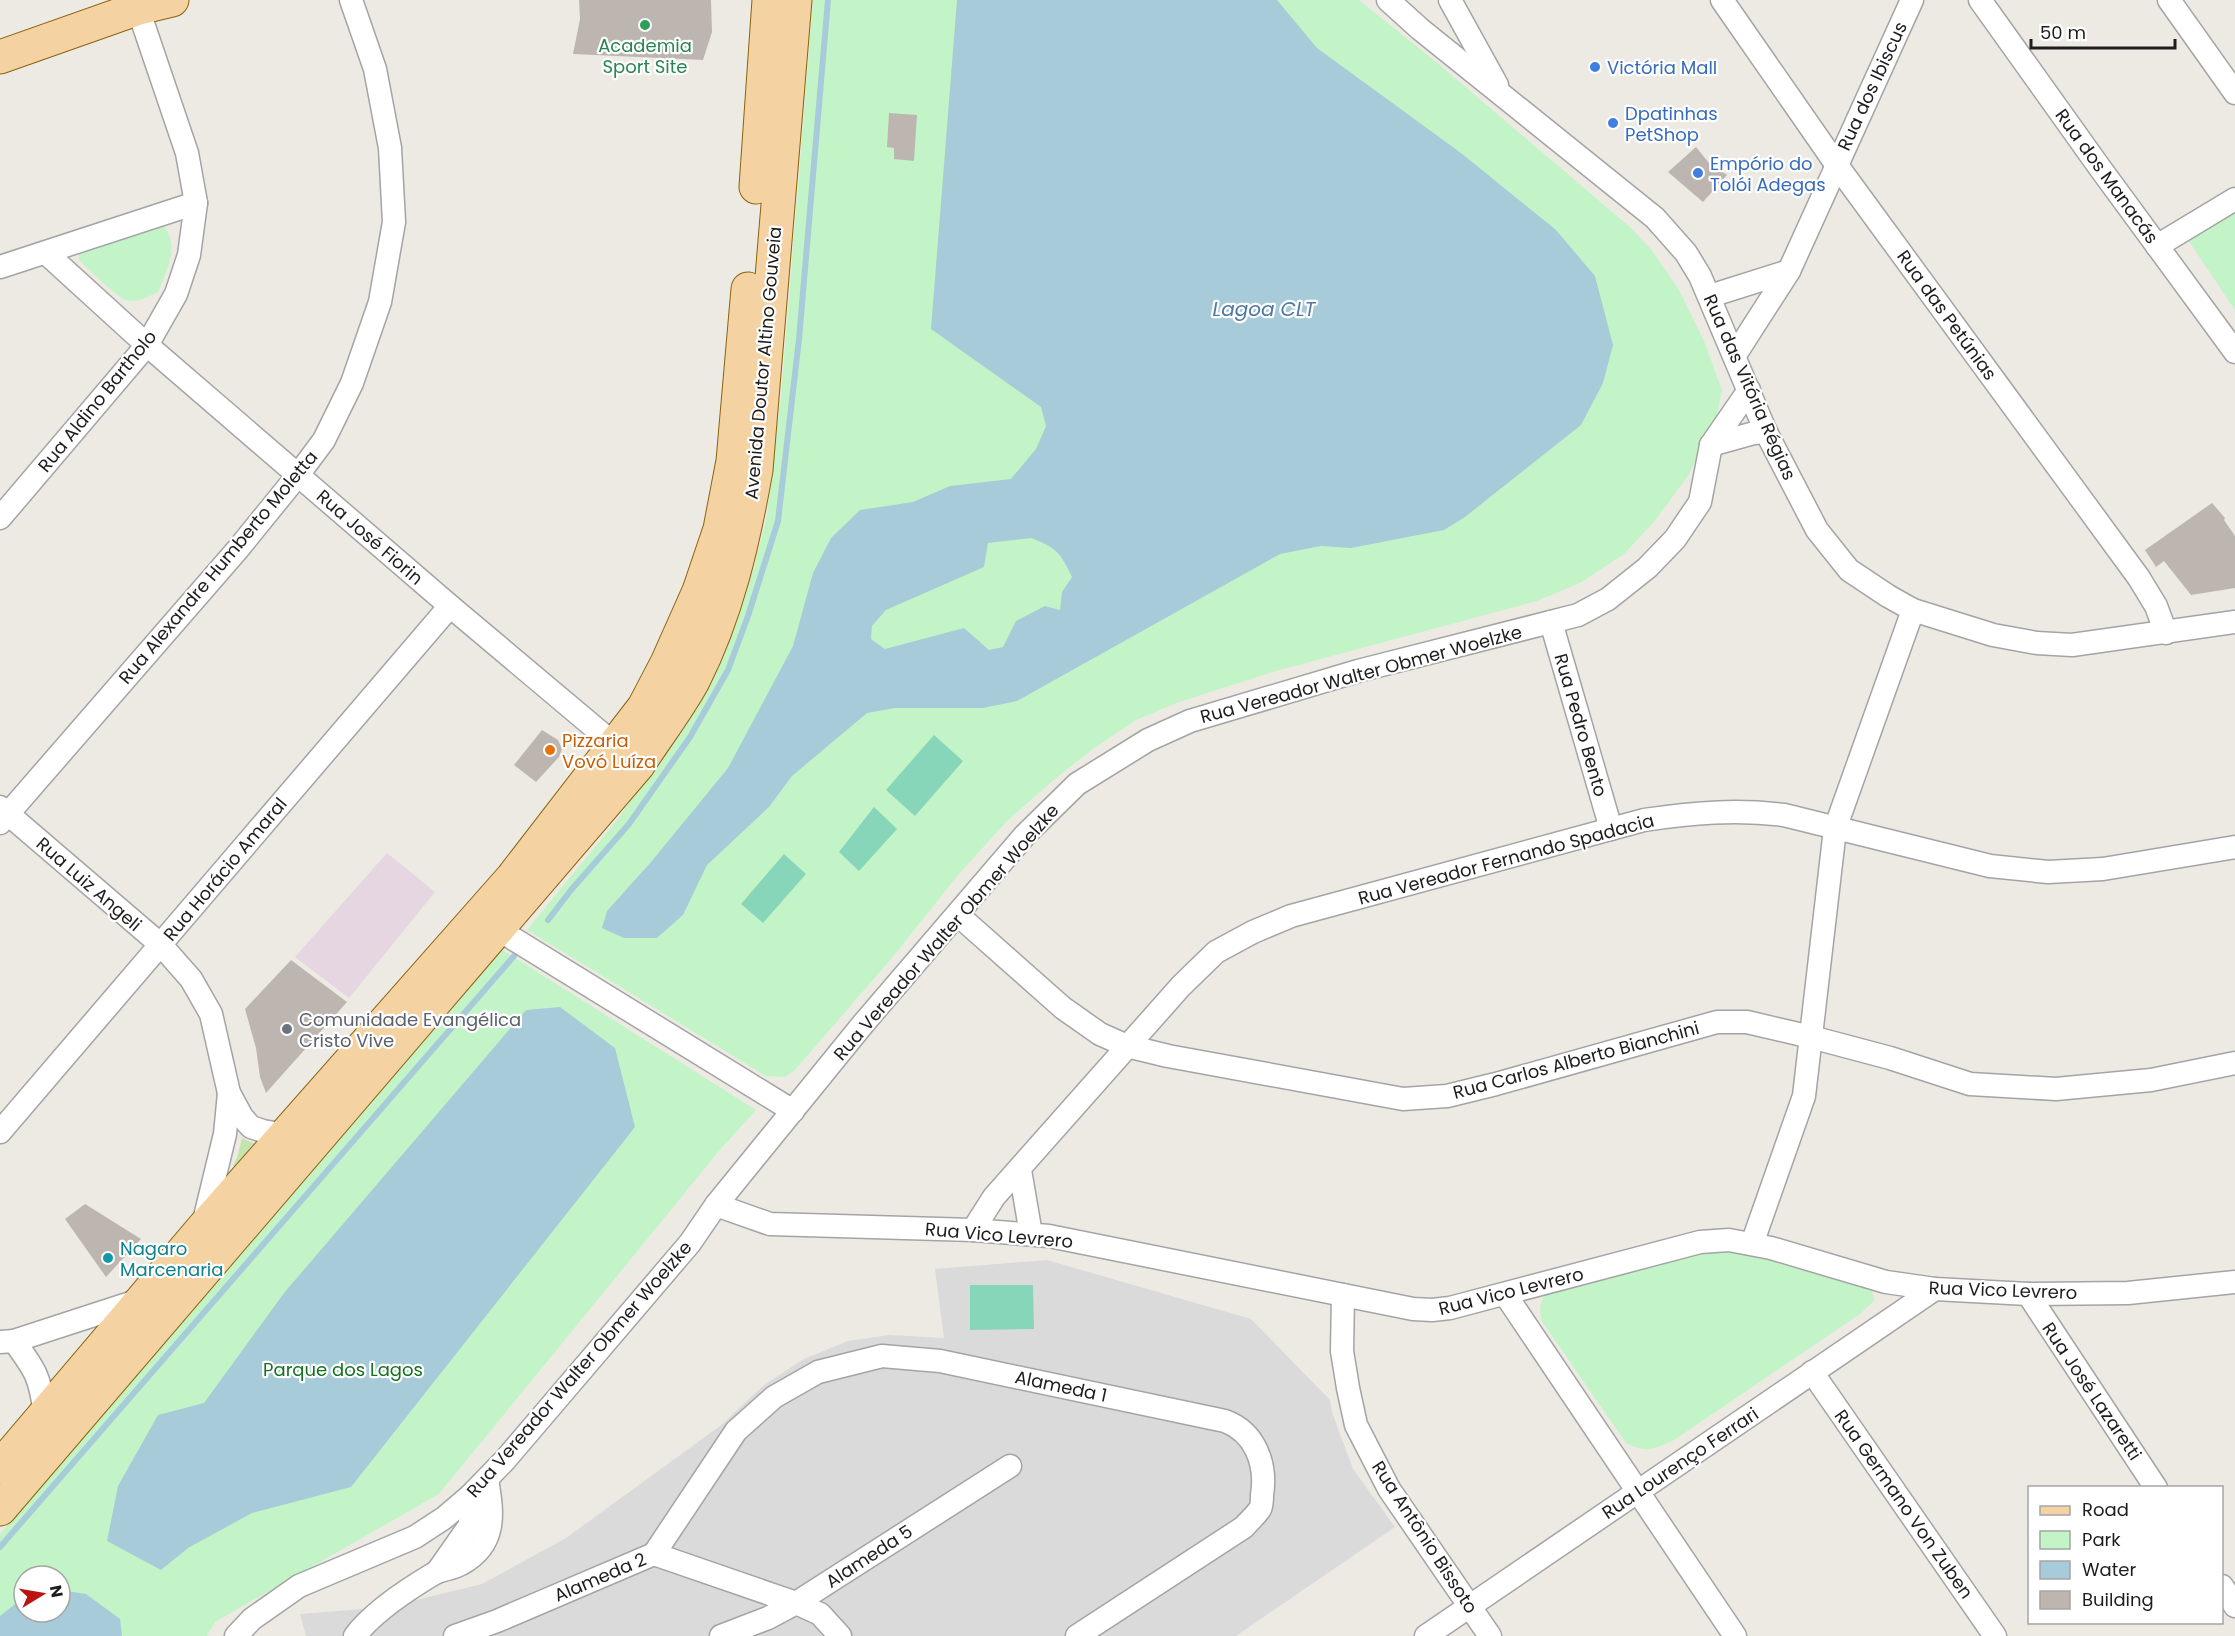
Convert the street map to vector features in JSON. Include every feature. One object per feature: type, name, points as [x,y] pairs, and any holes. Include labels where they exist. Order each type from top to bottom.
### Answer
[{"type":"main road","points":[[0,36],[108,0]]},
{"type":"main road","points":[[0,57],[137,4],[172,0]]},
{"type":"main road","name":"Avenida Doutor Altino Gouveia","points":[[769,0],[776,83]]},
{"type":"main road","name":"Avenida Doutor Altino Gouveia","points":[[0,1467],[140,1300],[213,1239],[498,930],[627,755],[644,707],[667,663],[699,591],[720,529],[733,461],[776,83],[795,0]]},
{"type":"main road","name":"Avenida Doutor Altino Gouveia","points":[[0,1509],[213,1239],[285,1135],[512,878],[627,755]]},
{"type":"street","name":"Rua Alexandre Humberto Moletta","points":[[3,815],[238,549],[298,475],[324,440],[352,383],[380,302],[394,222],[390,148],[375,69],[351,0]]},
{"type":"street","name":"Rua das Vitória Régias","points":[[1388,0],[1420,29],[1655,218],[1686,253],[1710,296],[1766,432],[1817,530],[1849,570],[1913,610],[1993,635],[2037,643],[2072,645],[2235,622]]},
{"type":"street","points":[[1450,0],[1503,95]]},
{"type":"street","name":"Rua das Petúnias","points":[[1722,0],[1836,164],[2139,578],[2156,606],[2166,633]]},
{"type":"street","name":"Rua dos Ibiscus","points":[[1735,355],[1789,271],[1912,0]]},
{"type":"street","name":"Rua dos Manacás","points":[[1980,0],[2235,352]]},
{"type":"street","points":[[2169,0],[2235,93]]},
{"type":"street","name":"Rua Aldino Bartholo","points":[[0,518],[147,345],[176,294],[189,255],[196,203],[187,153],[137,4]]},
{"type":"street","points":[[2157,246],[2235,199]]},
{"type":"street","points":[[0,267],[196,203]]},
{"type":"street","name":"Rua José Fiorin","points":[[46,253],[147,345],[627,755]]},
{"type":"street","points":[[1710,296],[1789,271]]},
{"type":"street","name":"Rua Vereador Walter Obmer Woelzke","points":[[236,1636],[252,1619],[298,1586],[415,1537],[444,1518],[487,1479],[690,1243],[716,1205],[863,1024],[1025,835],[1077,784],[1148,740],[1190,721],[1358,671],[1578,615],[1608,598],[1647,568],[1675,539],[1700,502],[1711,445],[1749,390]]},
{"type":"street","points":[[1711,445],[1766,432]]},
{"type":"street","name":"Rua Horácio Amaral","points":[[0,1132],[450,606]]},
{"type":"street","points":[[1752,1244],[1804,1096],[1835,829],[1913,610]]},
{"type":"street","name":"Rua Pedro Bento","points":[[1551,622],[1611,829]]},
{"type":"street","name":"Rua Vereador Fernando Spadacia","points":[[973,1230],[994,1197],[1181,986],[1216,952],[1290,916],[1611,829],[1655,818],[1701,812],[1749,810],[1784,815],[1990,866],[2048,872],[2103,869],[2235,847]]},
{"type":"street","name":"Rua Luiz Angeli","points":[[3,815],[161,945],[191,979],[211,1014],[229,1093],[242,1117],[251,1126],[285,1135]]},
{"type":"street","points":[[512,878],[508,892],[494,910],[493,921],[498,930],[792,1111]]},
{"type":"street","name":"Rua Carlos Alberto Bianchini","points":[[958,915],[1063,1008],[1100,1034],[1127,1046],[1168,1056],[1403,1099],[1447,1096],[1717,1022],[1747,1022],[1811,1037],[1980,1084],[2056,1089],[2151,1080],[2235,1063]]},
{"type":"street","name":"Rua Luiz Angeli","points":[[213,1239],[229,1093]]},
{"type":"street","points":[[1020,1170],[1031,1234]]},
{"type":"street","name":"Rua Vico Levrero","points":[[716,1205],[770,1224],[973,1230],[1049,1236],[1413,1309],[1432,1310],[1450,1308],[1700,1242],[1729,1240],[1771,1248],[1886,1282],[1935,1288],[2028,1294],[2128,1293],[2235,1282]]},
{"type":"street","name":"Rua Lourenço Ferrari","points":[[1425,1636],[1935,1288]]},
{"type":"street","points":[[1504,1294],[1735,1636]]},
{"type":"street","name":"Rua José Lazaretti","points":[[2028,1294],[2155,1486]]},
{"type":"street","name":"Rua Antônio Bissoto","points":[[1343,1295],[1342,1351],[1356,1425],[1389,1488],[1490,1636]]},
{"type":"street","points":[[45,1414],[41,1386],[33,1367],[7,1342],[140,1300]]},
{"type":"street","name":"Alameda 1","points":[[654,1554],[736,1431],[774,1397],[818,1372],[882,1356],[940,1361],[1237,1425],[1246,1433],[1260,1455],[1265,1481],[1260,1508],[1244,1527],[1077,1636]]},
{"type":"street","name":"Rua Germano Von Zuben","points":[[1812,1372],[1995,1636]]},
{"type":"street","name":"Alameda 5","points":[[721,1636],[768,1618],[796,1602],[1010,1466]]},
{"type":"street","points":[[355,1636],[366,1621],[437,1572],[460,1565],[479,1551],[488,1539],[492,1510],[487,1479]]},
{"type":"street","points":[[437,1572],[470,1525],[471,1495]]},
{"type":"street","name":"Alameda 2","points":[[455,1636],[497,1621],[654,1554],[796,1602],[820,1614],[840,1636]]},
{"type":"street","points":[[2223,1588],[2235,1606]]},
{"type":"shaded area","points":[[387,853],[435,892],[349,998],[295,957]]},
{"type":"shaded area","points":[[1047,1260],[1251,1319],[1330,1400],[1332,1412],[1353,1469],[1395,1527],[1236,1636],[306,1636],[300,1614],[387,1607],[482,1584],[566,1538],[720,1426],[764,1385],[804,1359],[848,1341],[889,1335],[944,1338],[935,1269]]},
{"type":"green space","points":[[813,0],[1359,0],[1435,61],[1631,228],[1650,248],[1678,288],[1704,341],[1722,390],[1716,419],[1688,476],[1653,523],[1624,554],[1580,583],[1537,601],[1276,671],[1179,702],[1136,720],[1093,749],[1007,821],[959,874],[891,959],[794,1071],[785,1077],[766,1076],[527,930],[617,820],[691,715],[732,631],[753,570],[766,520],[781,396]]},
{"type":"green space","points":[[2235,210],[2235,310],[2186,237]]},
{"type":"green space","points":[[161,223],[170,239],[171,256],[158,292],[147,297],[134,301],[122,298],[79,260],[79,252]]},
{"type":"green space","points":[[934,735],[963,761],[915,816],[886,790]]},
{"type":"green space","points":[[874,807],[897,829],[859,871],[839,852]]},
{"type":"green space","points":[[784,854],[806,874],[763,923],[741,904]]},
{"type":"green space","name":"Parque dos Lagos","points":[[501,949],[756,1110],[719,1151],[439,1494],[215,1622],[207,1636],[0,1636],[0,1534]]},
{"type":"green space","points":[[242,1138],[257,1145],[235,1169],[233,1165]]},
{"type":"green space","points":[[1723,1245],[1861,1281],[1872,1290],[1874,1301],[1860,1314],[1674,1440],[1650,1449],[1626,1443],[1541,1320],[1540,1306],[1545,1294]]},
{"type":"green space","points":[[970,1285],[1033,1285],[1034,1329],[970,1330]]},
{"type":"water","name":"Lagoa CLT","points":[[957,0],[1277,0],[1317,48],[1461,153],[1556,230],[1595,276],[1613,345],[1603,383],[1581,425],[1465,517],[1444,530],[1351,548],[1321,546],[1280,554],[1017,701],[983,708],[895,708],[867,713],[792,776],[769,807],[707,865],[683,915],[657,938],[624,938],[602,928],[607,911],[651,862],[728,768],[793,646],[813,573],[831,538],[860,510],[913,502],[950,486],[1011,479],[1036,449],[1046,426],[1041,407],[931,329]],"holes":[[[1031,538],[1057,552],[1072,577],[1062,592],[1060,610],[1045,606],[1016,621],[1003,647],[989,650],[964,628],[885,649],[871,639],[872,626],[886,610],[984,567],[988,543]]]},
{"type":"water","name":"Parque dos Lagos","points":[[560,1007],[615,1048],[635,1127],[351,1487],[252,1513],[188,1548],[161,1570],[107,1541],[118,1486],[158,1415],[204,1403],[284,1293],[526,1010]]},
{"type":"water","points":[[72,1592],[86,1594],[120,1619],[122,1636],[0,1636],[0,1616],[12,1606],[12,1624],[72,1624]]},
{"type":"building","name":"Academia Sport Site","points":[[579,0],[711,0],[712,32],[703,60],[573,54],[580,19]]},
{"type":"building","points":[[889,113],[917,115],[914,161],[894,159],[894,148],[887,147]]},
{"type":"building","name":"Empório do Tolói Adegas","points":[[1696,147],[1709,163],[1727,175],[1703,202],[1668,172]]},
{"type":"building","points":[[2212,503],[2225,518],[2224,520],[2235,536],[2235,588],[2191,595],[2164,561],[2156,567],[2145,550]]},
{"type":"building","points":[[542,730],[558,740],[562,749],[559,757],[536,782],[514,765]]},
{"type":"building","name":"Comunidade Evangélica Cristo Vive","points":[[291,960],[347,1002],[266,1093],[260,1077],[256,1048],[245,1009]]},
{"type":"building","name":"Nagaro Marcenaria","points":[[85,1204],[141,1239],[106,1277],[65,1219]]},
{"type":"waterway","points":[[548,920],[629,824],[690,737],[728,670],[778,521],[799,339],[828,0]]},
{"type":"waterway","points":[[0,1547],[514,956]]},
{"type":"place","name":"Academia Sport Site","points":[[645,25]]},
{"type":"place","name":"Victória Mall","points":[[1595,67]]},
{"type":"place","name":"Dpatinhas PetShop","points":[[1613,123]]},
{"type":"place","name":"Empório do Tolói Adegas","points":[[1698,173]]},
{"type":"place","name":"Pizzaria Vovó Luíza","points":[[550,750]]},
{"type":"place","name":"Comunidade Evangélica Cristo Vive","points":[[287,1029]]},
{"type":"place","name":"Nagaro Marcenaria","points":[[108,1258]]}]
